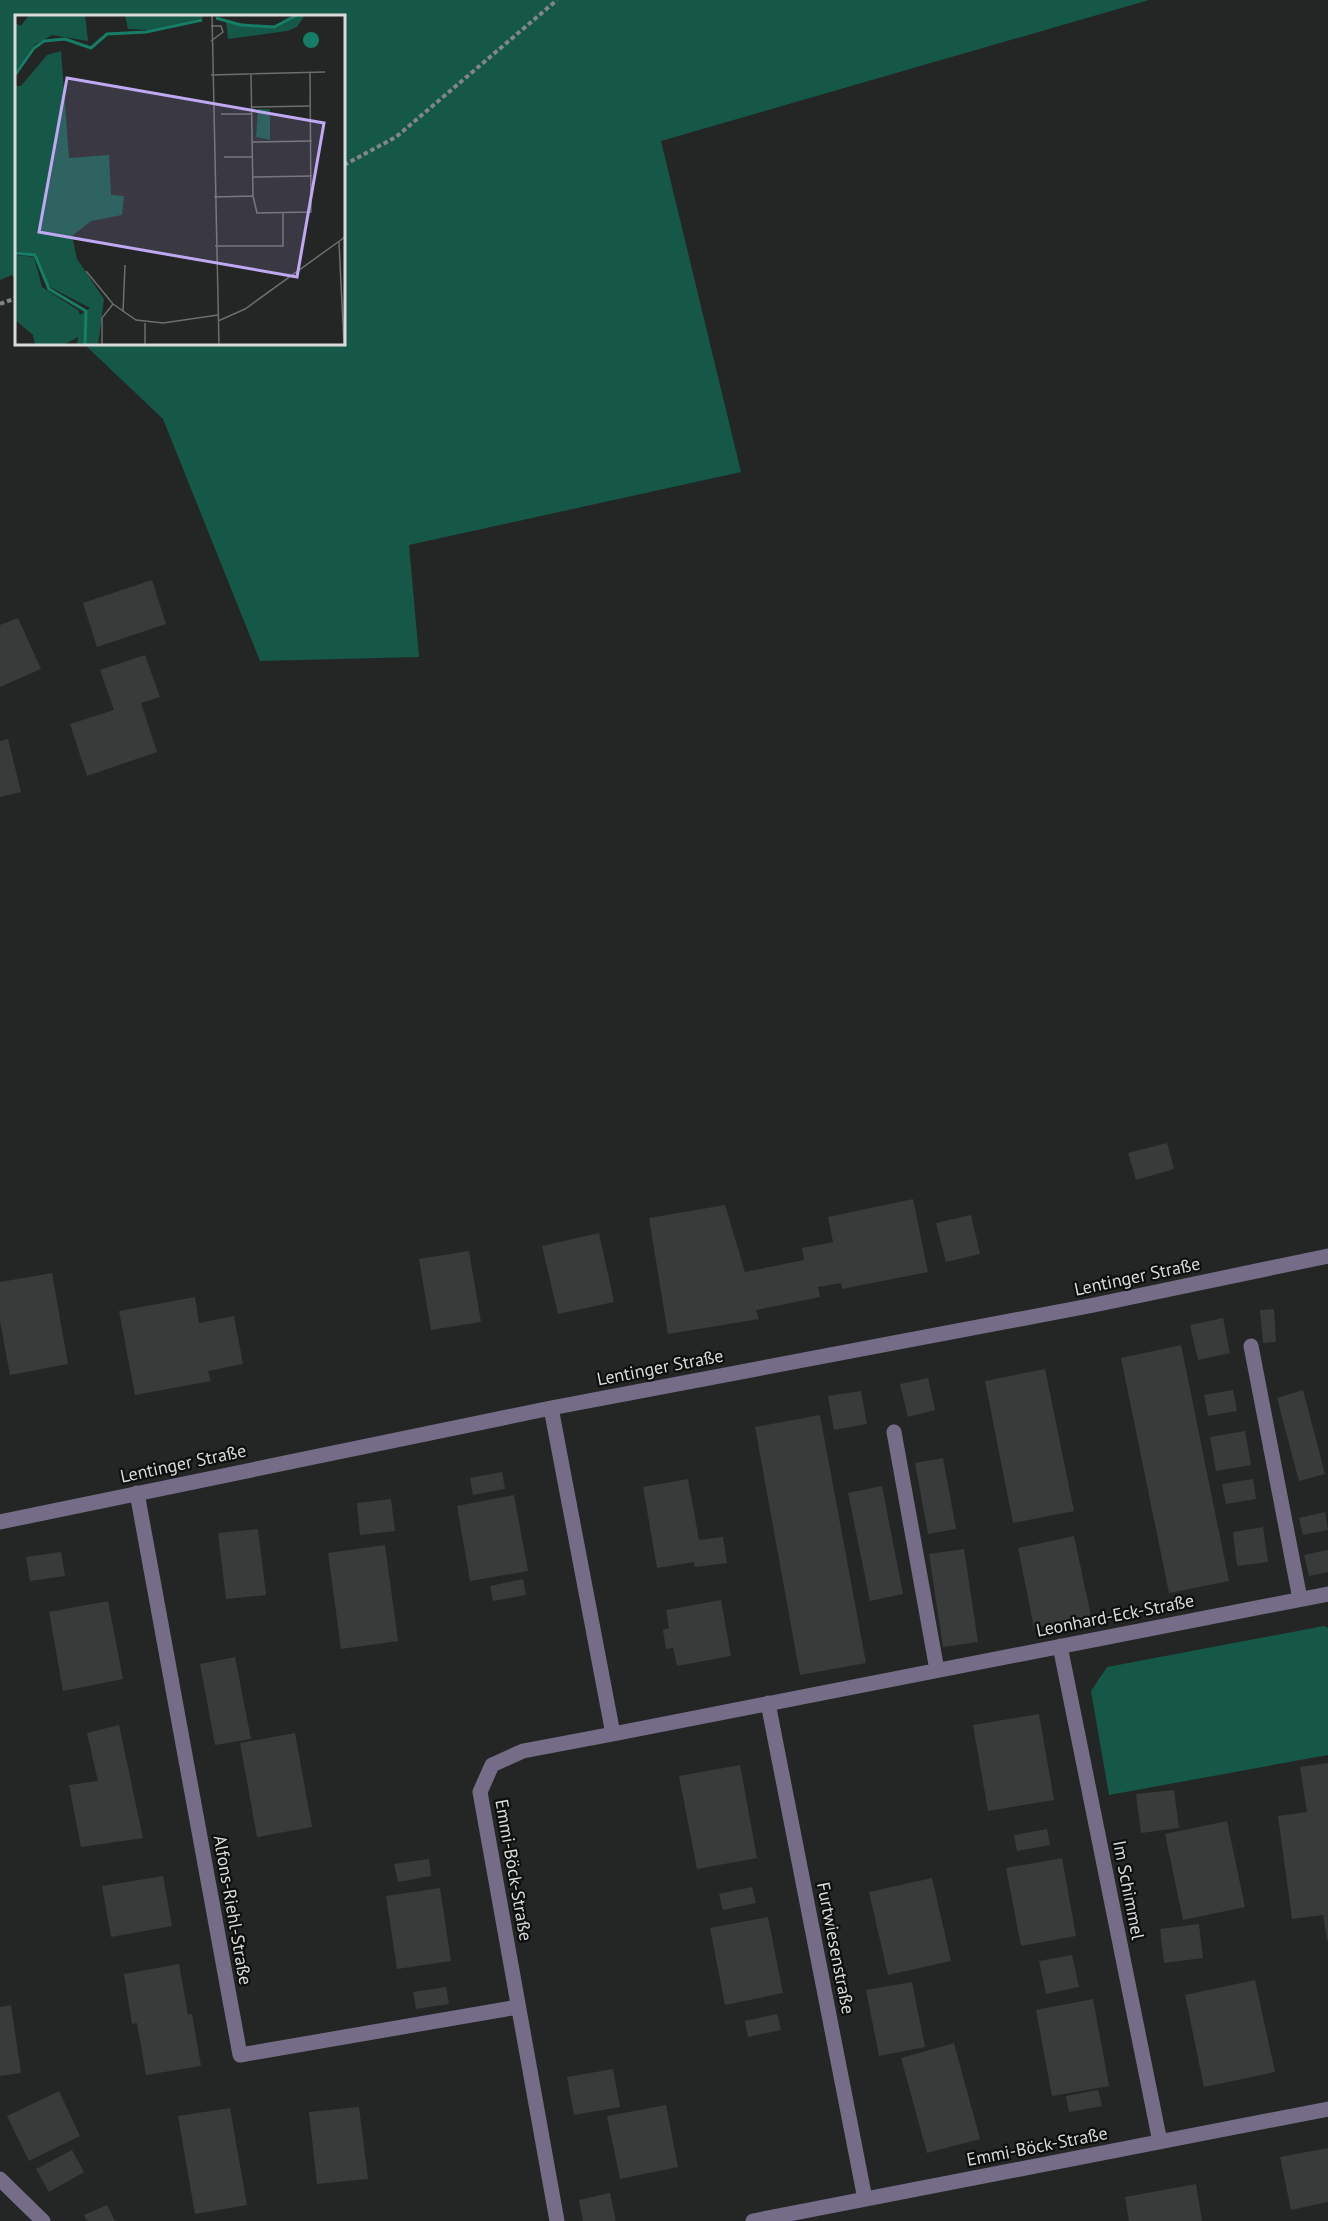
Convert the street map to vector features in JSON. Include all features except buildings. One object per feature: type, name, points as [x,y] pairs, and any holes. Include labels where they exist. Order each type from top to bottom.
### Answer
[{"type":"street","name":"Lentinger Straße","points":[[0,1522],[551,1408],[1094,1305],[1328,1256]]},
{"type":"street","points":[[1251,1346],[1300,1599]]},
{"type":"street","points":[[551,1408],[613,1734]]},
{"type":"street","points":[[894,1432],[937,1670]]},
{"type":"street","name":"Alfons-Riehl-Straße","points":[[137,1493],[240,2055],[518,2007]]},
{"type":"street","name":"Leonhard-Eck-Straße","points":[[613,1734],[1328,1594]]},
{"type":"street","name":"Im Schimmel","points":[[1060,1646],[1160,2142]]},
{"type":"street","name":"Furtwiesenstraße","points":[[768,1703],[865,2199]]},
{"type":"street","name":"Emmi-Böck-Straße","points":[[557,2221],[480,1792],[492,1765],[523,1751],[613,1734]]},
{"type":"street","name":"Emmi-Böck-Straße","points":[[753,2221],[1328,2109]]},
{"type":"street","points":[[0,2179],[43,2221]]},
{"type":"path","points":[[345,164],[396,137],[556,0]]},
{"type":"path","points":[[0,304],[15,298]]},
{"type":"green space","points":[[0,0],[1149,0],[661,141],[741,472],[409,545],[419,657],[260,661],[163,419],[85,345],[345,345],[345,15],[15,15],[15,279],[12,275],[0,280]]},
{"type":"green space","points":[[1324,1626],[1328,1628],[1328,1755],[1109,1795],[1091,1691],[1107,1667]]}]
